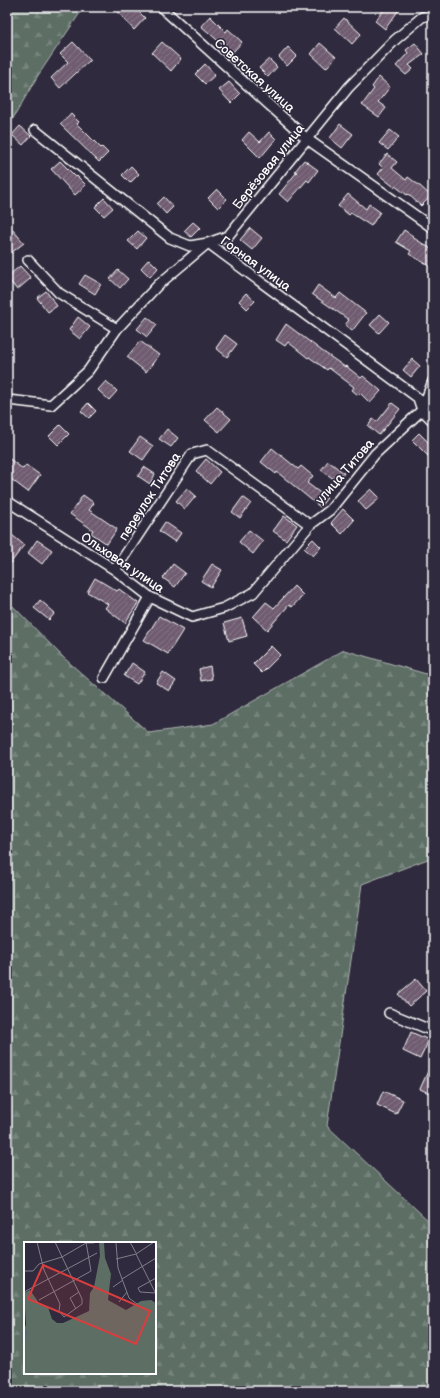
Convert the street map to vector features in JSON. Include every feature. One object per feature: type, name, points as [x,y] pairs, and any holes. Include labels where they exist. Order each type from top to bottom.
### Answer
[{"type":"street","name":"Советская улица","points":[[161,7],[307,139],[433,228]]},
{"type":"street","name":"Берёзовая улица","points":[[7,401],[51,405],[88,371],[117,329],[158,285],[208,244],[228,236],[349,87],[395,40],[422,17],[433,14]]},
{"type":"street","name":"Горная улица","points":[[35,130],[170,238],[190,246],[208,244],[418,398],[422,410],[433,421]]},
{"type":"street","points":[[28,260],[59,293],[117,329]]},
{"type":"street","name":"улица Титова","points":[[253,593],[310,525],[330,510],[376,454],[422,410],[433,381]]},
{"type":"street","name":"переулок Титова","points":[[115,570],[192,454],[207,450],[310,525]]},
{"type":"street","name":"Ольховая улица","points":[[7,501],[115,570],[150,597],[192,617],[224,608],[253,593]]},
{"type":"street","points":[[104,678],[150,597]]},
{"type":"street","points":[[389,1013],[433,1031]]},
{"type":"green space","points":[[7,7],[84,7],[37,77],[7,129]]},
{"type":"green space","points":[[7,600],[64,658],[149,733],[213,724],[344,650],[433,676],[433,857],[362,884],[327,1126],[433,1225],[433,1391],[7,1391]]},
{"type":"building","points":[[113,7],[134,7],[145,18],[134,30]]},
{"type":"building","points":[[386,7],[401,7],[385,29],[375,21]]},
{"type":"building","points":[[210,16],[226,32],[228,29],[242,42],[232,53],[201,26]]},
{"type":"building","points":[[344,18],[361,34],[352,44],[335,28]]},
{"type":"building","points":[[73,42],[90,60],[60,88],[51,78],[68,62],[60,54]]},
{"type":"building","points":[[162,42],[181,59],[171,71],[152,53]]},
{"type":"building","points":[[320,43],[336,57],[326,68],[311,54]]},
{"type":"building","points":[[415,43],[424,54],[409,65],[413,69],[406,75],[396,66],[408,53],[406,50]]},
{"type":"building","points":[[288,47],[297,56],[287,66],[279,57]]},
{"type":"building","points":[[269,59],[277,67],[268,77],[259,68]]},
{"type":"building","points":[[205,64],[215,75],[205,84],[195,74]]},
{"type":"building","points":[[379,77],[390,87],[378,102],[386,108],[379,117],[362,105],[374,89],[372,87]]},
{"type":"building","points":[[229,82],[240,94],[231,103],[219,90]]},
{"type":"building","points":[[71,114],[79,122],[77,124],[108,153],[99,162],[60,124]]},
{"type":"building","points":[[340,124],[353,134],[342,148],[330,138]]},
{"type":"building","points":[[20,126],[31,136],[23,145],[12,135]]},
{"type":"building","points":[[390,130],[399,137],[388,150],[379,143]]},
{"type":"building","points":[[249,132],[260,142],[269,132],[276,139],[260,158],[242,140]]},
{"type":"building","points":[[387,154],[397,162],[392,168],[406,180],[408,177],[431,196],[421,206],[408,194],[407,195],[395,186],[394,187],[378,174],[383,168],[379,164]]},
{"type":"building","points":[[304,160],[318,170],[309,182],[307,180],[288,202],[279,194],[297,172],[295,171]]},
{"type":"building","points":[[60,161],[86,185],[75,195],[51,169]]},
{"type":"building","points":[[131,166],[139,174],[130,183],[122,175]]},
{"type":"building","points":[[217,189],[227,199],[218,208],[208,198]]},
{"type":"building","points":[[348,194],[366,209],[369,204],[380,212],[371,226],[351,213],[349,215],[338,206]]},
{"type":"building","points":[[164,197],[173,207],[166,214],[157,204]]},
{"type":"building","points":[[104,198],[113,208],[104,216],[95,207]]},
{"type":"building","points":[[193,222],[200,228],[191,237],[184,231]]},
{"type":"building","points":[[250,228],[262,238],[252,250],[240,240]]},
{"type":"building","points":[[12,229],[24,243],[11,253],[7,248],[7,234]]},
{"type":"building","points":[[404,230],[413,236],[412,237],[433,250],[433,268],[409,254],[411,251],[396,242]]},
{"type":"building","points":[[138,231],[146,238],[137,249],[128,241]]},
{"type":"building","points":[[149,259],[158,268],[150,277],[141,268]]},
{"type":"building","points":[[20,266],[31,278],[17,290],[7,277]]},
{"type":"building","points":[[118,270],[128,279],[120,288],[110,279]]},
{"type":"building","points":[[85,275],[101,284],[95,294],[79,284]]},
{"type":"building","points":[[318,285],[336,298],[340,293],[366,313],[352,331],[345,325],[349,320],[312,294]]},
{"type":"building","points":[[46,291],[57,306],[48,312],[37,298]]},
{"type":"building","points":[[246,293],[255,301],[247,309],[239,301]]},
{"type":"building","points":[[380,314],[389,322],[379,333],[370,325]]},
{"type":"building","points":[[78,317],[90,327],[80,339],[69,330]]},
{"type":"building","points":[[147,317],[157,325],[147,337],[137,329]]},
{"type":"building","points":[[286,324],[361,378],[363,376],[381,391],[370,403],[360,393],[358,395],[352,390],[354,387],[329,368],[327,370],[309,357],[308,358],[288,342],[285,346],[276,340]]},
{"type":"building","points":[[225,335],[237,344],[227,357],[216,348]]},
{"type":"building","points":[[140,341],[159,355],[146,372],[127,357]]},
{"type":"building","points":[[412,359],[420,366],[411,377],[403,370]]},
{"type":"building","points":[[106,381],[117,391],[109,400],[98,390]]},
{"type":"building","points":[[88,403],[96,411],[89,418],[81,411]]},
{"type":"building","points":[[392,403],[400,409],[379,435],[368,426],[373,419],[377,422]]},
{"type":"building","points":[[217,407],[231,419],[219,432],[205,420]]},
{"type":"building","points":[[60,425],[69,434],[58,445],[49,436]]},
{"type":"building","points":[[167,429],[178,438],[171,447],[159,439]]},
{"type":"building","points":[[419,433],[433,447],[433,461],[412,440]]},
{"type":"building","points":[[140,437],[153,446],[143,460],[130,451]]},
{"type":"building","points":[[272,448],[298,469],[301,466],[313,476],[307,483],[327,498],[320,507],[277,472],[276,474],[261,462]]},
{"type":"building","points":[[7,457],[23,469],[26,465],[40,475],[28,492],[7,476]]},
{"type":"building","points":[[206,459],[220,472],[210,484],[196,471]]},
{"type":"building","points":[[328,461],[344,473],[338,482],[321,470]]},
{"type":"building","points":[[144,467],[155,474],[150,484],[138,476]]},
{"type":"building","points":[[187,488],[196,496],[185,509],[176,501]]},
{"type":"building","points":[[371,489],[380,498],[366,510],[358,501]]},
{"type":"building","points":[[83,495],[94,503],[89,510],[117,529],[107,544],[91,533],[93,530],[70,514]]},
{"type":"building","points":[[243,497],[251,503],[240,518],[232,512]]},
{"type":"building","points":[[343,509],[354,520],[342,534],[331,523]]},
{"type":"building","points":[[284,516],[297,525],[286,540],[273,531]]},
{"type":"building","points":[[165,522],[181,533],[175,542],[159,531]]},
{"type":"building","points":[[249,530],[263,541],[253,554],[239,542]]},
{"type":"building","points":[[12,535],[24,545],[7,568],[7,541]]},
{"type":"building","points":[[313,539],[321,547],[313,556],[304,548]]},
{"type":"building","points":[[37,540],[52,550],[42,564],[28,553]]},
{"type":"building","points":[[173,564],[185,573],[175,587],[163,578]]},
{"type":"building","points":[[212,564],[222,570],[211,587],[201,581]]},
{"type":"building","points":[[95,578],[117,591],[119,589],[138,603],[125,623],[105,608],[108,604],[87,592]]},
{"type":"building","points":[[294,586],[303,595],[292,607],[289,605],[267,630],[253,617],[266,602],[274,608]]},
{"type":"building","points":[[40,600],[55,613],[49,620],[34,608]]},
{"type":"building","points":[[159,616],[183,630],[168,654],[144,640]]},
{"type":"building","points":[[242,618],[247,636],[229,641],[224,623]]},
{"type":"building","points":[[271,646],[280,655],[262,673],[253,664]]},
{"type":"building","points":[[132,663],[145,672],[137,684],[124,676]]},
{"type":"building","points":[[210,666],[212,679],[201,681],[199,669]]},
{"type":"building","points":[[163,672],[176,681],[169,691],[156,683]]},
{"type":"building","points":[[416,979],[426,991],[409,1006],[398,994]]},
{"type":"building","points":[[411,1032],[429,1040],[420,1059],[403,1051]]},
{"type":"building","points":[[433,1060],[433,1095],[420,1089]]},
{"type":"building","points":[[383,1091],[403,1100],[396,1114],[377,1105]]}]
